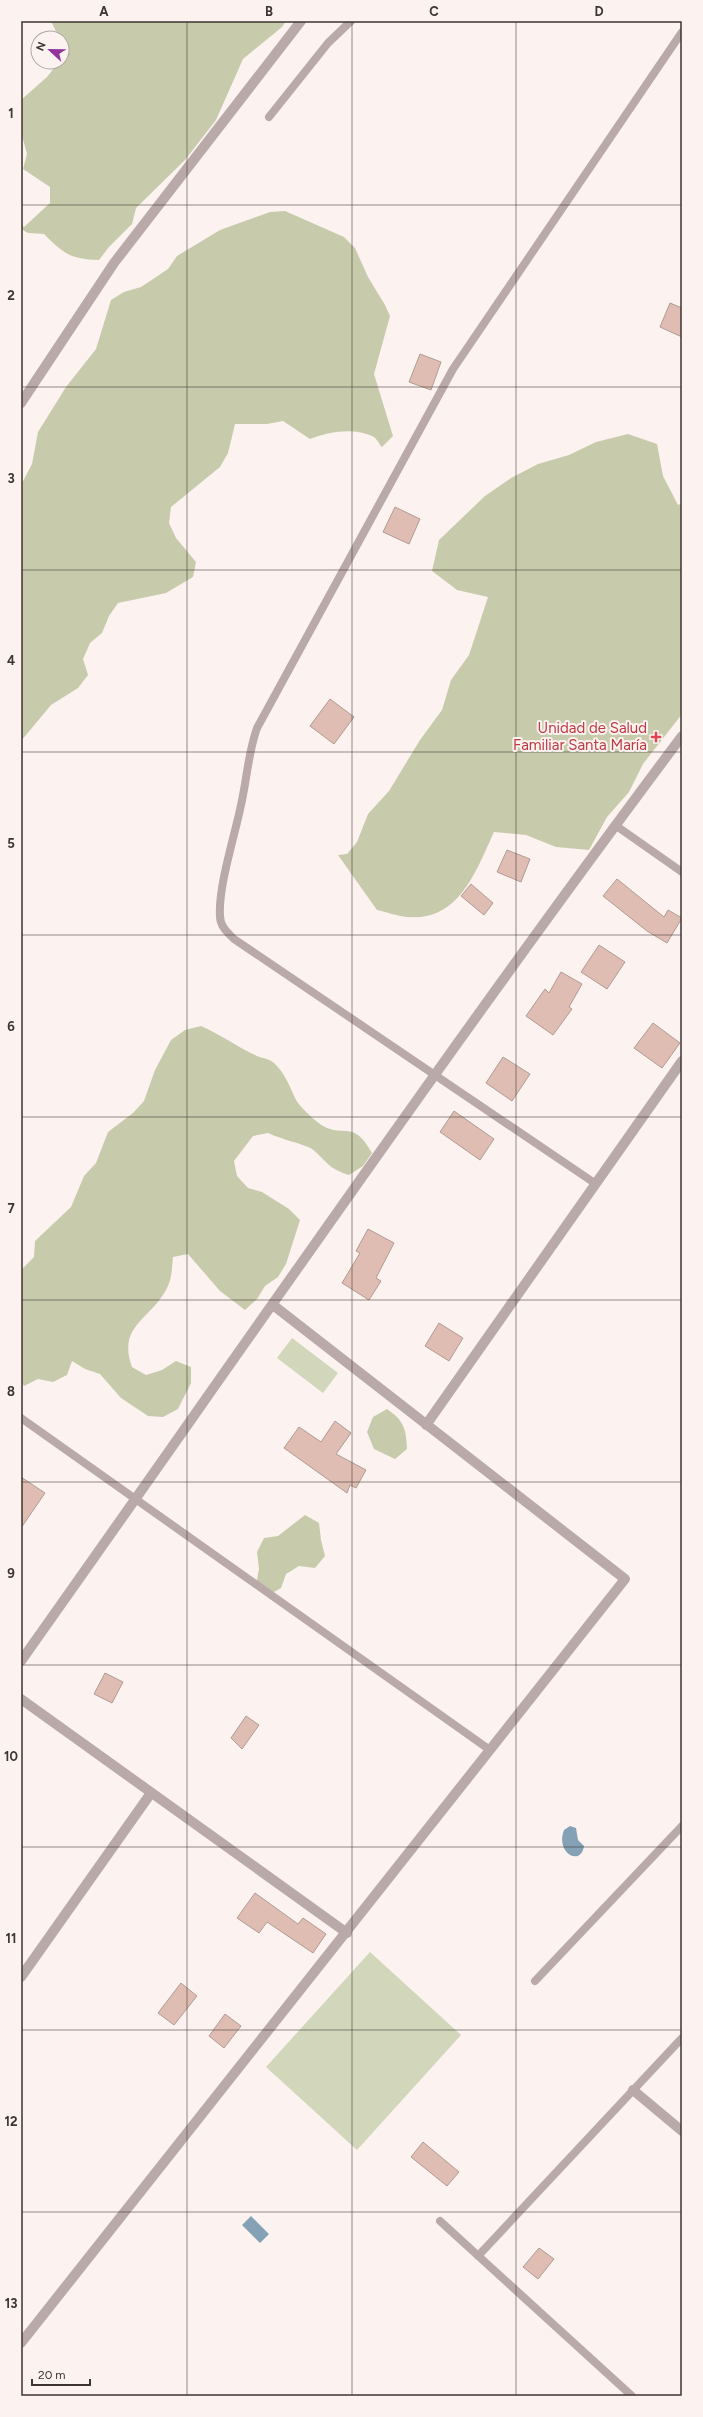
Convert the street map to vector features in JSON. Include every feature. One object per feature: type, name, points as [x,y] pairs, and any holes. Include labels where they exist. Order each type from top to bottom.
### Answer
[{"type":"street","points":[[21,403],[114,263],[301,21]]},
{"type":"street","points":[[21,1661],[436,1075],[615,825],[682,736]]},
{"type":"street","points":[[426,1425],[682,1061]]},
{"type":"street","points":[[21,2342],[625,1579],[273,1305]]},
{"type":"street","points":[[21,1699],[347,1932]]},
{"type":"street","points":[[21,1977],[151,1793]]},
{"type":"street","points":[[634,2090],[682,2131]]},
{"type":"lane","points":[[269,117],[328,43],[350,21]]},
{"type":"lane","points":[[596,1184],[234,939],[223,928],[220,918],[220,900],[242,802],[249,749],[261,721],[453,369],[682,32]]},
{"type":"lane","points":[[615,825],[682,872]]},
{"type":"lane","points":[[21,1418],[490,1750]]},
{"type":"lane","points":[[535,1981],[682,1826]]},
{"type":"lane","points":[[478,2256],[682,2038]]},
{"type":"lane","points":[[440,2221],[632,2396]]},
{"type":"green space","points":[[51,21],[286,21],[282,27],[243,59],[216,120],[185,160],[136,208],[132,224],[109,247],[99,260],[74,257],[63,251],[44,234],[28,233],[21,229],[21,225],[24,227],[50,203],[50,187],[23,169],[27,154],[21,132],[21,100],[47,77],[53,70],[70,70],[70,30],[55,30]]},
{"type":"green space","points":[[285,211],[344,237],[355,248],[368,277],[385,305],[390,316],[374,374],[393,436],[382,447],[376,439],[365,433],[349,431],[324,434],[310,439],[283,421],[267,424],[235,424],[228,453],[220,467],[171,507],[169,523],[176,538],[196,562],[193,577],[166,593],[118,603],[109,616],[102,633],[90,643],[83,659],[88,675],[78,688],[51,705],[21,741],[21,485],[32,464],[38,432],[66,387],[96,349],[111,300],[124,292],[141,287],[168,269],[177,256],[220,230],[270,212]]},
{"type":"green space","points":[[628,434],[657,444],[663,476],[678,505],[682,503],[682,714],[643,764],[629,792],[607,817],[589,850],[556,847],[526,835],[494,832],[472,877],[453,903],[440,911],[425,916],[407,917],[377,910],[338,855],[347,854],[357,842],[368,814],[389,791],[420,740],[442,710],[451,680],[469,655],[488,597],[457,590],[432,571],[439,540],[485,496],[511,478],[538,464],[569,455],[596,442]]},
{"type":"green space","points":[[201,1026],[257,1056],[272,1062],[278,1067],[284,1076],[298,1103],[310,1116],[328,1128],[353,1132],[365,1142],[372,1153],[363,1166],[349,1175],[336,1170],[312,1149],[268,1133],[253,1136],[234,1161],[237,1176],[248,1188],[262,1192],[289,1209],[300,1220],[286,1264],[278,1277],[265,1286],[257,1299],[245,1310],[220,1291],[188,1254],[173,1257],[172,1273],[169,1284],[160,1299],[132,1332],[129,1341],[129,1353],[132,1367],[146,1375],[162,1370],[176,1361],[191,1367],[191,1383],[178,1409],[163,1417],[148,1416],[121,1398],[100,1374],[85,1369],[72,1361],[67,1375],[53,1382],[38,1379],[24,1386],[21,1382],[21,1270],[34,1257],[35,1241],[71,1207],[84,1176],[96,1163],[108,1132],[133,1113],[144,1101],[155,1070],[171,1040],[185,1030]]},
{"type":"green space","points":[[292,1338],[338,1373],[323,1393],[277,1358]]},
{"type":"green space","points":[[387,1409],[401,1421],[406,1436],[407,1449],[395,1459],[374,1449],[367,1432],[373,1417]]},
{"type":"green space","points":[[305,1515],[319,1523],[325,1556],[315,1568],[299,1566],[286,1574],[281,1588],[267,1596],[256,1585],[259,1569],[257,1552],[264,1538],[278,1536]]},
{"type":"green space","points":[[370,1952],[461,2035],[357,2150],[266,2067]]},
{"type":"water","points":[[570,1826],[576,1828],[578,1840],[584,1846],[582,1852],[578,1856],[570,1854],[566,1851],[563,1845],[562,1838],[564,1830]]},
{"type":"water","points":[[251,2216],[269,2234],[260,2243],[242,2225]]},
{"type":"building","points":[[670,303],[682,308],[682,337],[660,327]]},
{"type":"building","points":[[420,354],[441,362],[431,390],[409,382]]},
{"type":"building","points":[[395,507],[420,519],[409,544],[383,532]]},
{"type":"building","points":[[330,699],[354,717],[334,744],[310,726]]},
{"type":"building","points":[[507,850],[530,859],[521,882],[497,872]]},
{"type":"building","points":[[617,879],[664,917],[668,910],[682,918],[667,943],[647,931],[603,896]]},
{"type":"building","points":[[471,884],[493,903],[484,915],[461,896]]},
{"type":"building","points":[[599,945],[625,962],[607,989],[581,972]]},
{"type":"building","points":[[561,972],[582,984],[569,1007],[572,1009],[553,1035],[526,1016],[545,989],[549,993]]},
{"type":"building","points":[[653,1023],[680,1043],[662,1068],[634,1048]]},
{"type":"building","points":[[503,1057],[530,1074],[512,1101],[486,1083]]},
{"type":"building","points":[[454,1111],[494,1139],[480,1160],[440,1132]]},
{"type":"building","points":[[368,1229],[394,1243],[376,1278],[381,1281],[369,1300],[342,1283],[360,1253],[356,1251]]},
{"type":"building","points":[[439,1323],[463,1338],[449,1361],[425,1346]]},
{"type":"building","points":[[335,1421],[351,1433],[336,1454],[366,1470],[356,1488],[350,1485],[347,1493],[284,1448],[299,1427],[321,1442]]},
{"type":"building","points":[[21,1477],[45,1493],[21,1528]]},
{"type":"building","points":[[105,1673],[123,1682],[112,1703],[94,1694]]},
{"type":"building","points":[[246,1716],[259,1725],[242,1749],[231,1738]]},
{"type":"building","points":[[255,1893],[298,1924],[303,1918],[326,1934],[313,1953],[267,1922],[259,1933],[237,1918]]},
{"type":"building","points":[[181,1983],[197,1996],[174,2025],[158,2013]]},
{"type":"building","points":[[225,2014],[241,2026],[224,2048],[209,2036]]},
{"type":"building","points":[[423,2142],[459,2172],[447,2186],[411,2157]]},
{"type":"building","points":[[539,2248],[554,2259],[538,2279],[523,2267]]},
{"type":"place","name":"Unidad de Salud Familiar Santa María","points":[[656,737]]}]
